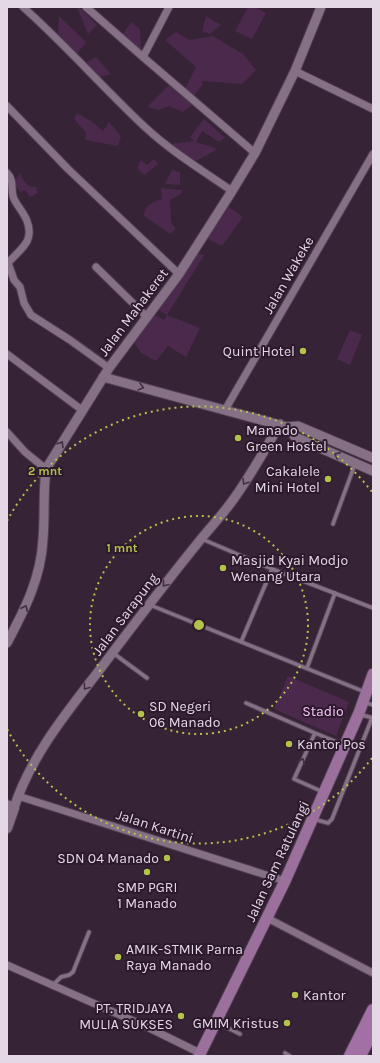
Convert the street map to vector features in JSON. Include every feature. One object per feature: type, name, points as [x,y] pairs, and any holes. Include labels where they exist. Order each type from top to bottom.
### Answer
[{"type":"highway","points":[[350,1056],[373,1010]]},
{"type":"highway","points":[[360,1056],[372,1037]]},
{"type":"main road","name":"Jalan Sam Ratulangi","points":[[201,1055],[286,881],[324,792],[368,698],[373,674]]},
{"type":"main road","name":"Jalan Sam Ratulangi","points":[[201,1055],[220,1024],[294,872],[321,822],[369,717],[368,698]]},
{"type":"main road","name":"Jalan Sarapung","points":[[7,828],[10,807]]},
{"type":"street","points":[[23,7],[147,129],[190,163],[232,191]]},
{"type":"street","points":[[86,7],[255,153]]},
{"type":"street","points":[[143,57],[169,7]]},
{"type":"street","name":"Jalan Mahakeret","points":[[7,643],[26,607],[38,574],[44,539],[44,486],[46,468],[103,377],[178,274],[255,153],[295,71],[320,7]]},
{"type":"street","points":[[295,71],[373,109]]},
{"type":"street","points":[[7,106],[68,169],[178,274]]},
{"type":"street","name":"Jalan Wakeke","points":[[225,410],[373,154]]},
{"type":"street","points":[[7,173],[13,181],[13,197],[27,221],[30,235],[29,241],[8,263],[14,280],[20,287],[24,303],[31,315],[70,340],[109,368]]},
{"type":"street","points":[[96,268],[147,317]]},
{"type":"street","points":[[7,354],[82,410]]},
{"type":"street","points":[[103,377],[283,426],[298,426],[373,458]]},
{"type":"street","points":[[283,426],[295,436],[373,471]]},
{"type":"street","name":"Jalan Sarapung","points":[[10,807],[18,796],[26,776],[39,754],[73,705],[201,538],[230,505],[283,426]]},
{"type":"street","points":[[7,432],[25,452],[46,468]]},
{"type":"street","name":"Jalan Kartini","points":[[18,796],[286,881]]},
{"type":"street","points":[[271,920],[373,973]]},
{"type":"street","points":[[7,965],[145,1026],[201,1055]]},
{"type":"lane","points":[[333,524],[355,463]]},
{"type":"lane","points":[[201,538],[272,569],[373,608]]},
{"type":"lane","points":[[241,642],[272,569]]},
{"type":"lane","points":[[307,668],[335,593]]},
{"type":"lane","points":[[149,605],[307,668],[368,698]]},
{"type":"lane","points":[[112,653],[147,678]]},
{"type":"lane","points":[[246,703],[345,746]]},
{"type":"lane","points":[[315,734],[294,779],[324,792]]},
{"type":"lane","points":[[53,985],[61,977],[69,975],[73,972],[88,932]]},
{"type":"lane","points":[[220,1024],[240,1034]]},
{"type":"lane","points":[[285,1054],[290,1056]]},
{"type":"green space","points":[[77,7],[79,7],[97,25],[88,34]]},
{"type":"green space","points":[[248,7],[255,7],[266,13],[252,39],[235,31]]},
{"type":"green space","points":[[59,16],[86,42],[77,54],[58,33]]},
{"type":"green space","points":[[206,16],[221,25],[210,34],[202,31]]},
{"type":"green space","points":[[131,22],[140,29],[141,51],[123,34]]},
{"type":"green space","points":[[176,32],[190,40],[213,36],[243,54],[256,70],[242,84],[202,81],[203,84],[194,96],[185,89],[196,67],[165,40]]},
{"type":"green space","points":[[96,57],[111,74],[100,77],[85,63]]},
{"type":"green space","points":[[169,85],[192,105],[183,112],[169,106],[158,110],[147,107]]},
{"type":"green space","points":[[77,113],[91,121],[103,131],[109,122],[121,136],[118,146],[85,140],[86,133],[74,119]]},
{"type":"green space","points":[[204,119],[225,138],[219,142],[202,131],[196,142],[218,149],[194,162],[171,144],[194,141],[190,137]]},
{"type":"green space","points":[[154,159],[158,164],[144,175],[137,168],[141,160],[147,165]]},
{"type":"green space","points":[[172,170],[180,172],[180,185],[165,184]]},
{"type":"green space","points":[[20,173],[28,185],[36,187],[38,193],[30,197],[25,190],[20,192],[14,182]]},
{"type":"green space","points":[[161,188],[182,190],[181,194],[170,200],[171,222],[176,229],[170,234],[144,216],[144,212],[147,207],[162,199]]},
{"type":"green space","points":[[226,205],[243,217],[222,246],[206,238]]},
{"type":"green space","points":[[190,250],[204,255],[167,315],[154,307]]},
{"type":"green space","points":[[152,313],[164,320],[167,315],[200,328],[186,357],[168,346],[156,361],[141,353],[132,340]]},
{"type":"green space","points":[[350,330],[362,335],[350,365],[337,359]]},
{"type":"green space","name":"Stadio","points":[[288,676],[349,702],[336,736],[274,709]]},
{"type":"place","name":"Quint Hotel","points":[[303,351]]},
{"type":"place","name":"Manado Green Hostel","points":[[238,438]]},
{"type":"place","name":"Cakalele Mini Hotel","points":[[328,479]]},
{"type":"place","name":"Masjid Kyai Modjo Wenang Utara","points":[[223,568]]},
{"type":"place","name":"SD Negeri 06 Manado","points":[[141,714]]},
{"type":"place","name":"Kantor Pos","points":[[289,744]]},
{"type":"place","name":"SDN 04 Manado","points":[[167,858]]},
{"type":"place","name":"SMP PGRI 1 Manado","points":[[147,872]]},
{"type":"place","name":"AMIK-STMIK Parna Raya Manado","points":[[118,957]]},
{"type":"place","name":"Kantor","points":[[295,995]]},
{"type":"place","name":"PT. TRIDJAYA MULIA SUKSES","points":[[181,1016]]},
{"type":"place","name":"GMIM Kristus","points":[[287,1023]]}]
